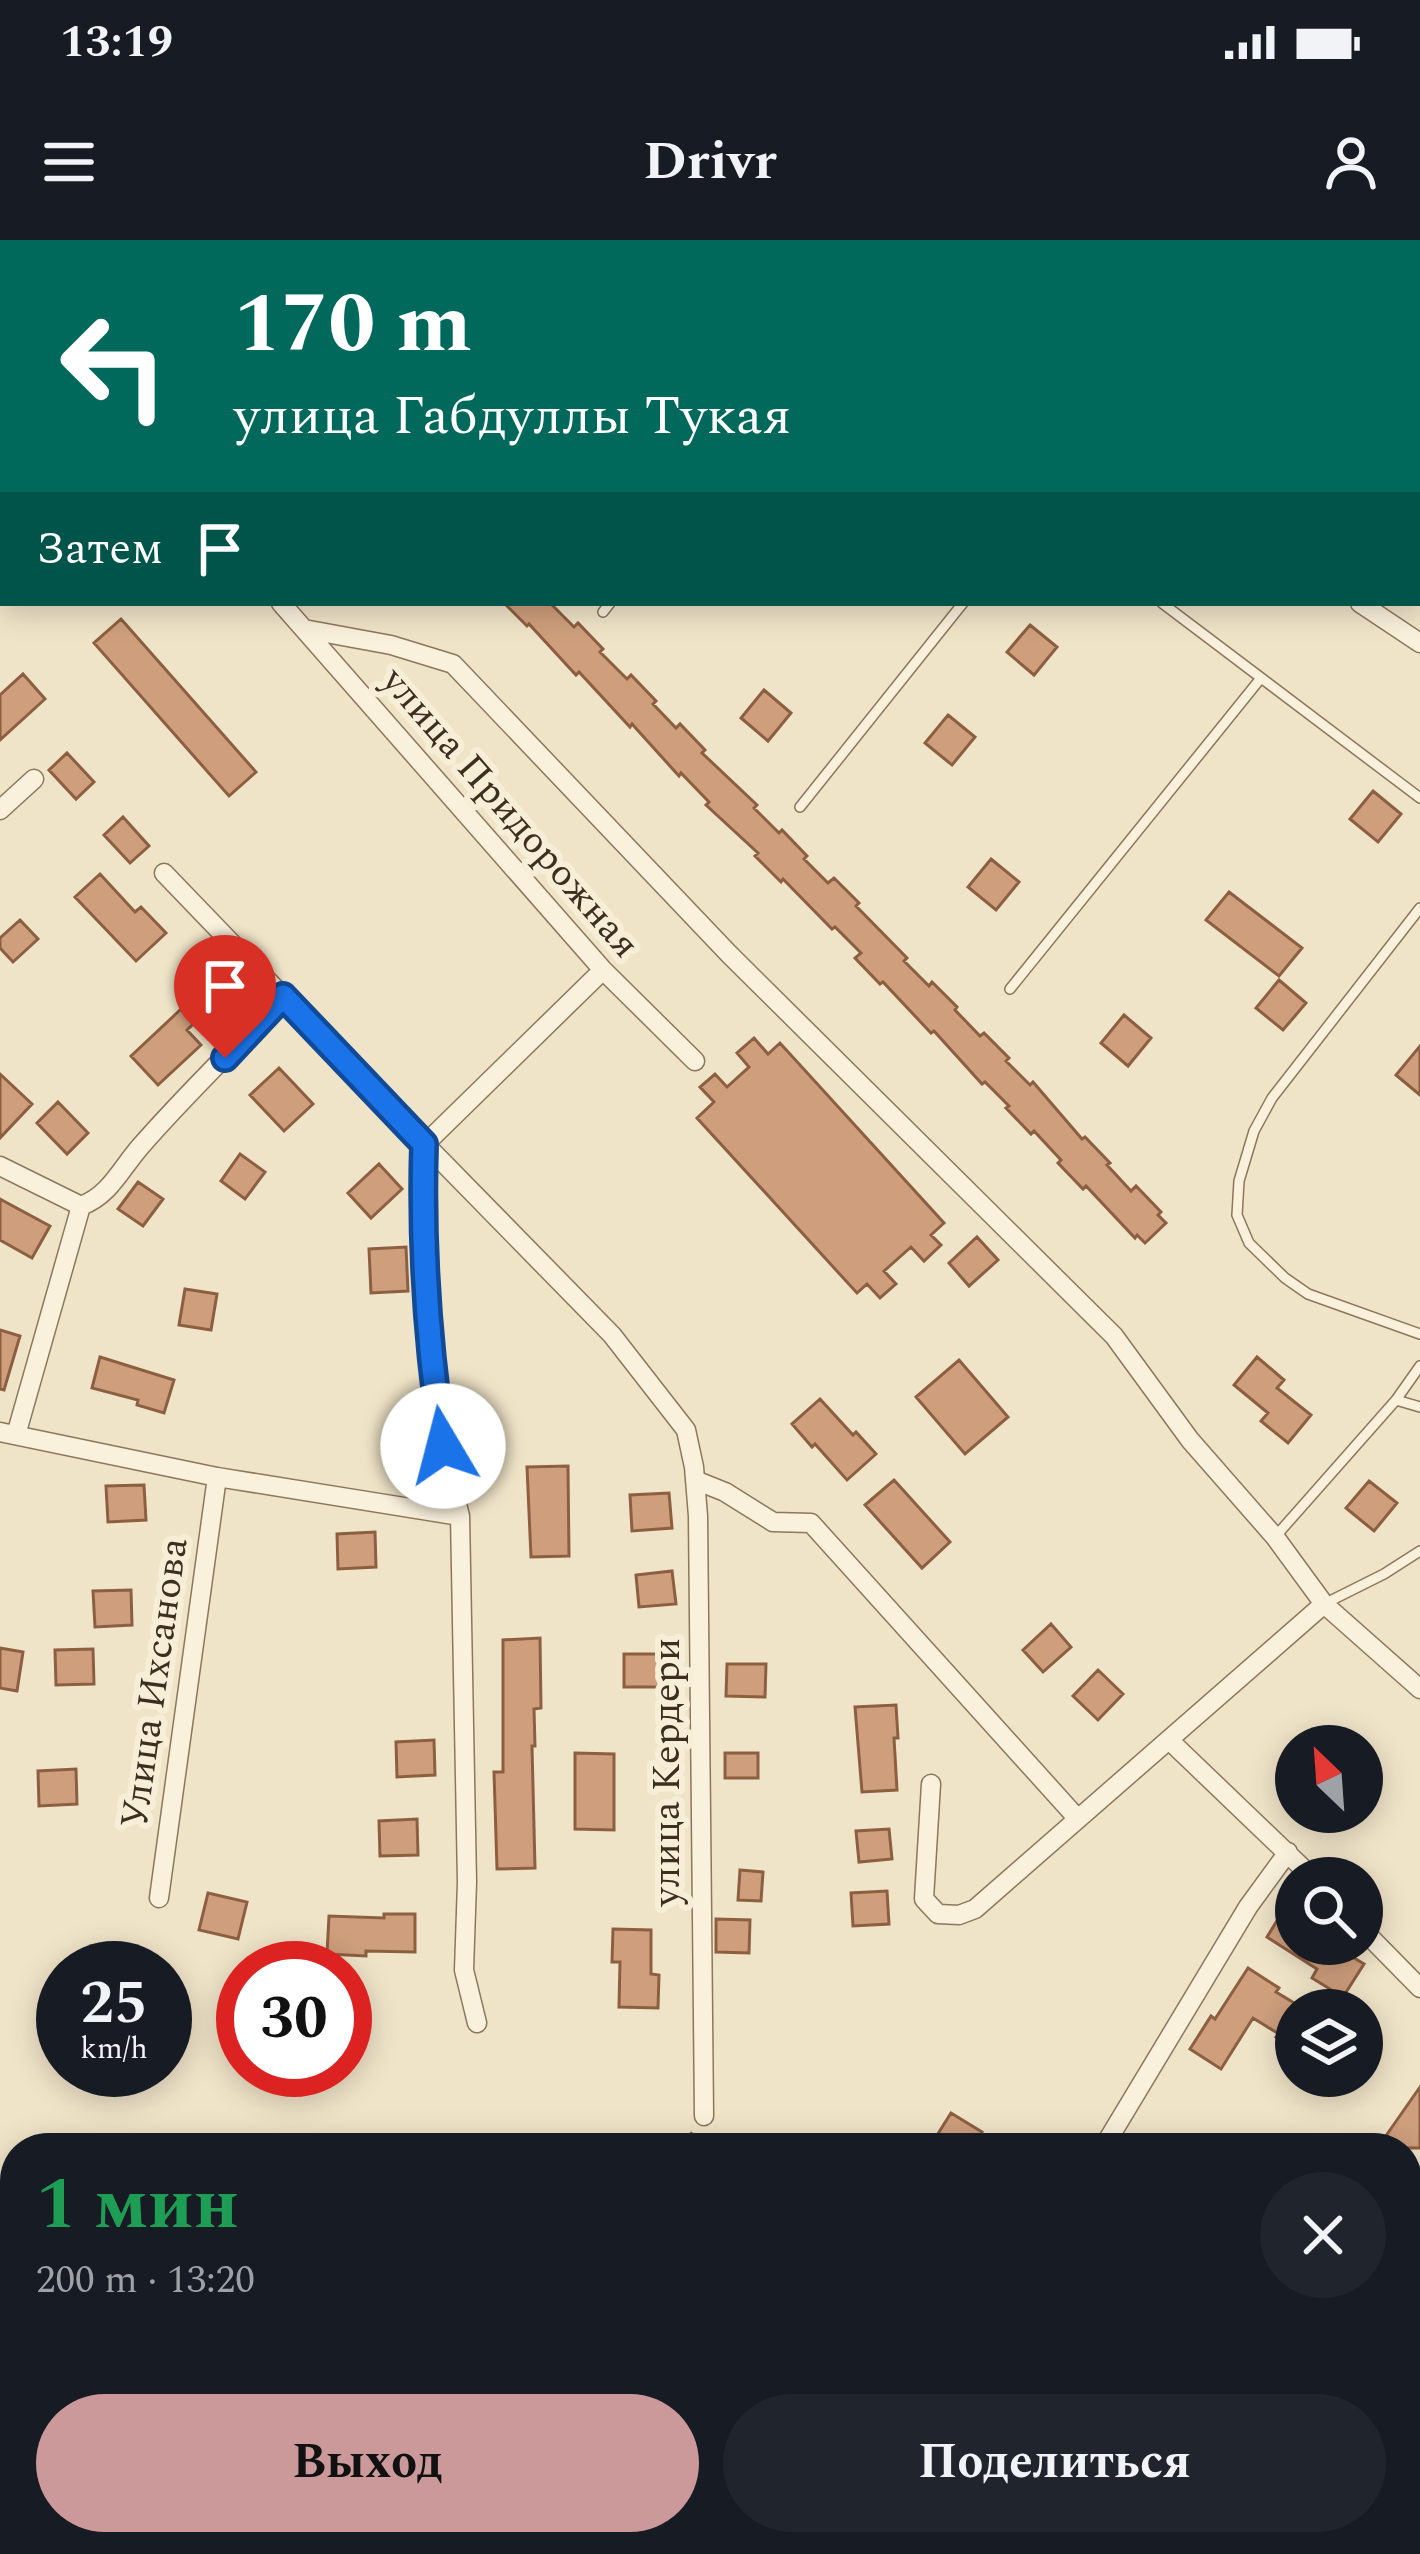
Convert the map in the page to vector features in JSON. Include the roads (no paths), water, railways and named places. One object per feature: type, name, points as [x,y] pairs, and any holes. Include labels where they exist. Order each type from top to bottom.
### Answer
[{"type":"street","name":"улица Придорожная","points":[[284,606],[603,970],[695,1061]]},
{"type":"street","points":[[1364,606],[1420,643]]},
{"type":"street","points":[[304,629],[391,645],[453,664],[729,954],[1114,1336],[1190,1440],[1275,1538],[1324,1604],[1420,1689]]},
{"type":"street","points":[[0,810],[34,779]]},
{"type":"street","points":[[164,872],[424,1144]]},
{"type":"street","points":[[477,2023],[464,1970],[467,1882],[460,1516],[435,1392],[424,1144],[603,970]]},
{"type":"street","points":[[283,996],[138,1150],[110,1188],[81,1207],[8,1434],[217,1477],[460,1516]]},
{"type":"street","name":"улица Кердери","points":[[424,1144],[612,1335],[686,1430],[698,1516],[704,2116]]},
{"type":"street","points":[[0,1166],[81,1207]]},
{"type":"street","name":"Улица Ихсанова","points":[[159,1898],[217,1477]]},
{"type":"street","points":[[695,1480],[725,1492],[773,1522],[811,1523],[1078,1819]]},
{"type":"street","points":[[932,1784],[924,1899],[938,1914],[958,1915],[975,1909],[1324,1604]]},
{"type":"street","points":[[1169,1740],[1293,1857]]},
{"type":"street","points":[[1112,2133],[1248,1906],[1288,1852]]},
{"type":"street","points":[[1383,1950],[1420,1988]]},
{"type":"lane","points":[[800,807],[961,606]]},
{"type":"lane","points":[[1166,606],[1420,798]]},
{"type":"lane","points":[[1010,989],[1261,678]]},
{"type":"lane","points":[[1420,908],[1272,1098],[1254,1131],[1244,1164],[1237,1216],[1249,1243],[1308,1294],[1420,1334]]},
{"type":"lane","points":[[1275,1538],[1420,1366]]},
{"type":"lane","points":[[1396,1400],[1420,1408]]},
{"type":"lane","points":[[1324,1604],[1420,1551]]}]
